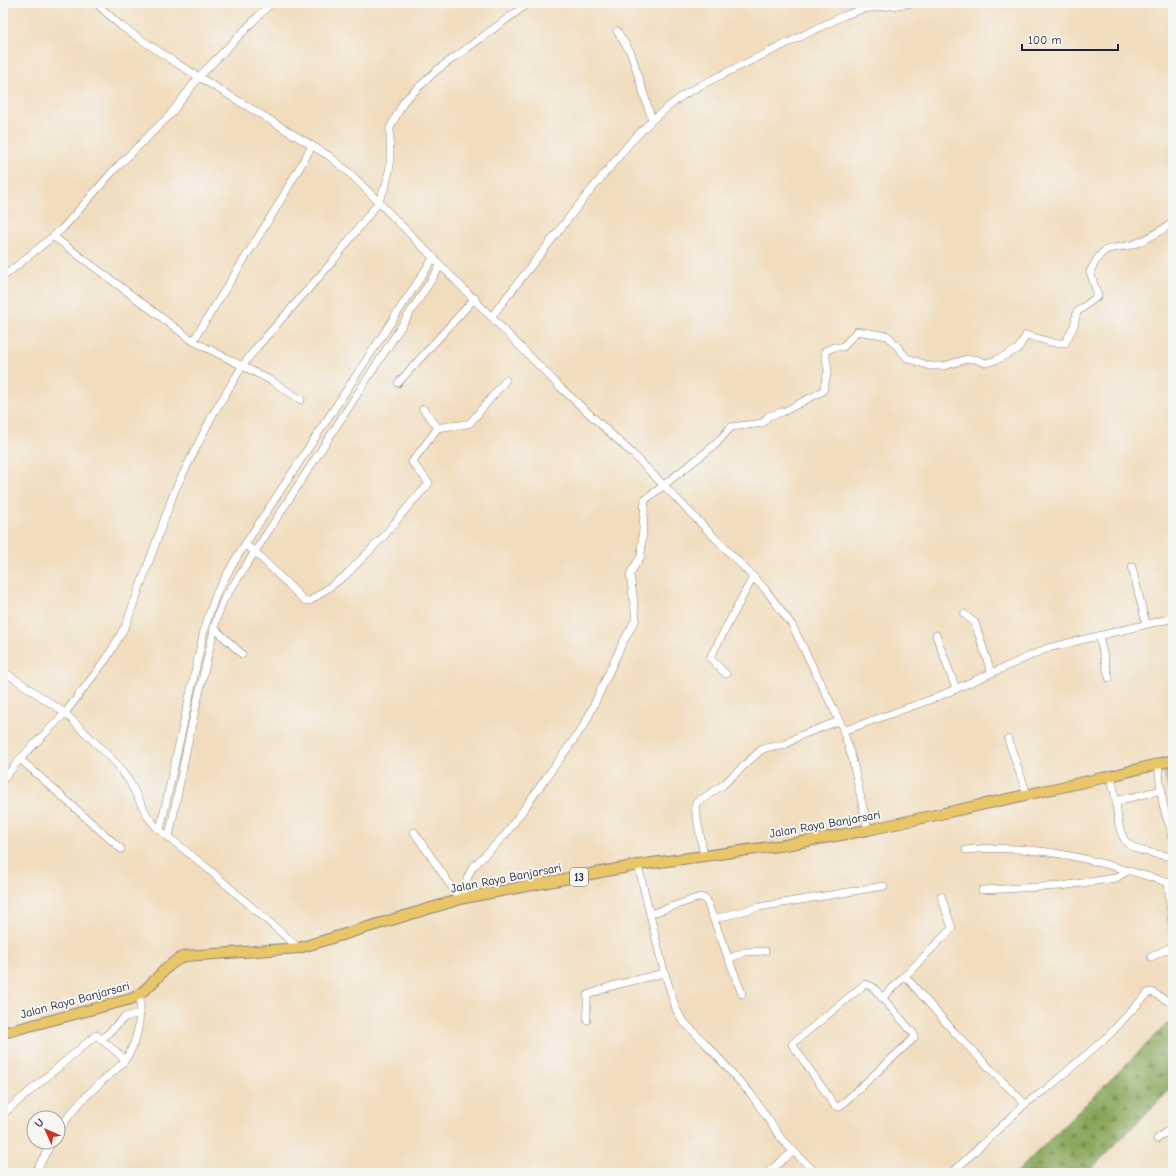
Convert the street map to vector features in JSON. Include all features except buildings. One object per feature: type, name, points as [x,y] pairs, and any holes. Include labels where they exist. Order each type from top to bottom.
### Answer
[{"type":"highway","name":"Jalan Raya Banjarsari","points":[[3,1032],[115,1004],[140,995],[170,964],[185,956],[299,948],[462,899],[638,865],[785,845],[868,830],[1111,776],[1173,760]]},
{"type":"street","points":[[96,3],[121,26],[199,77],[329,156],[353,176],[378,203],[475,298],[560,387],[633,454],[753,577],[792,625],[839,721],[843,730],[868,830]]},
{"type":"street","points":[[3,277],[54,237],[115,169],[169,116],[199,77],[272,3]]},
{"type":"street","points":[[3,780],[20,759],[65,713],[107,658],[126,625],[175,490],[212,416],[243,365],[333,261],[378,203],[386,184],[390,166],[390,128],[404,101],[437,70],[529,3]]},
{"type":"street","points":[[492,316],[582,201],[629,144],[652,120],[671,104],[701,85],[824,24],[863,10],[915,3]]},
{"type":"street","points":[[617,30],[631,53],[652,120]]},
{"type":"street","points":[[193,341],[275,210],[312,146]]},
{"type":"street","points":[[462,899],[467,879],[472,868],[504,834],[585,724],[623,642],[636,619],[630,574],[642,556],[645,500],[716,444],[731,428],[764,423],[768,416],[783,412],[824,392],[828,371],[825,352],[834,347],[843,347],[857,331],[888,336],[907,358],[930,366],[944,366],[967,359],[975,359],[986,363],[996,360],[1018,348],[1026,335],[1054,343],[1065,342],[1074,326],[1078,312],[1098,296],[1090,272],[1096,260],[1108,248],[1136,244],[1173,223]]},
{"type":"street","points":[[54,237],[193,341],[243,365],[301,400]]},
{"type":"street","points":[[164,834],[217,592],[233,574],[386,340],[434,258]]},
{"type":"street","points":[[164,834],[197,681],[214,628],[213,615],[223,601],[233,574],[249,548],[386,340],[441,265]]},
{"type":"street","points":[[398,383],[475,298]]},
{"type":"street","points":[[249,548],[302,600],[310,601],[345,576],[384,536],[428,485],[428,480],[412,462],[437,428],[454,424],[467,425],[470,423],[506,380]]},
{"type":"street","points":[[423,409],[437,428]]},
{"type":"street","points":[[1132,567],[1146,624]]},
{"type":"street","points":[[726,674],[710,658],[753,577]]},
{"type":"street","points":[[964,614],[974,624],[991,672]]},
{"type":"street","points":[[843,730],[956,689],[991,672],[1048,648],[1173,618]]},
{"type":"street","points":[[214,628],[242,654]]},
{"type":"street","points":[[936,635],[956,689]]},
{"type":"street","points":[[1099,636],[1109,678]]},
{"type":"street","points":[[3,671],[65,713],[116,763],[129,781],[148,817],[164,834],[299,948]]},
{"type":"street","points":[[704,856],[695,808],[696,803],[723,785],[761,750],[769,746],[783,746],[799,736],[839,721]]},
{"type":"street","points":[[1008,739],[1027,794]]},
{"type":"street","points":[[20,759],[121,849]]},
{"type":"street","points":[[1158,764],[1162,790],[1171,827],[1173,848]]},
{"type":"street","points":[[1111,776],[1116,801],[1118,826],[1125,843],[1136,848],[1173,857]]},
{"type":"street","points":[[1116,801],[1162,790]]},
{"type":"street","points":[[414,832],[462,899]]},
{"type":"street","points":[[966,850],[995,847],[1046,850],[1082,857],[1170,883],[1173,934]]},
{"type":"street","points":[[638,865],[664,973],[676,1009],[682,1020],[751,1094],[782,1141],[816,1173]]},
{"type":"street","points":[[982,890],[1061,886],[1116,878],[1129,870]]},
{"type":"street","points":[[714,918],[760,907],[884,886]]},
{"type":"street","points":[[882,998],[952,928],[941,896]]},
{"type":"street","points":[[650,914],[700,897],[706,899],[742,994]]},
{"type":"street","points":[[1151,957],[1173,946]]},
{"type":"street","points":[[729,959],[744,952],[765,951]]},
{"type":"street","points":[[587,1020],[587,995],[626,982],[664,973]]},
{"type":"street","points":[[905,976],[955,1033],[1025,1104]]},
{"type":"street","points":[[865,984],[871,985],[882,998],[914,1034],[914,1038],[839,1107],[835,1106],[793,1047],[793,1042],[865,984]]},
{"type":"street","points":[[952,1173],[1025,1104],[1044,1091],[1109,1035],[1148,993],[1152,992],[1173,1004]]},
{"type":"street","points":[[66,1119],[83,1100],[125,1059],[136,1033],[140,1013],[140,995]]},
{"type":"street","points":[[3,1114],[125,1017],[140,1013]]},
{"type":"street","points":[[100,1038],[125,1059]]},
{"type":"street","points":[[1157,1139],[1173,1127]]},
{"type":"street","points":[[35,1173],[48,1150]]},
{"type":"street","points":[[767,1173],[794,1151]]},
{"type":"green space","points":[[1170,766],[1173,772],[1173,810],[1163,768]]},
{"type":"green space","points":[[1173,1018],[1173,1087],[1087,1173],[1016,1173]]}]
